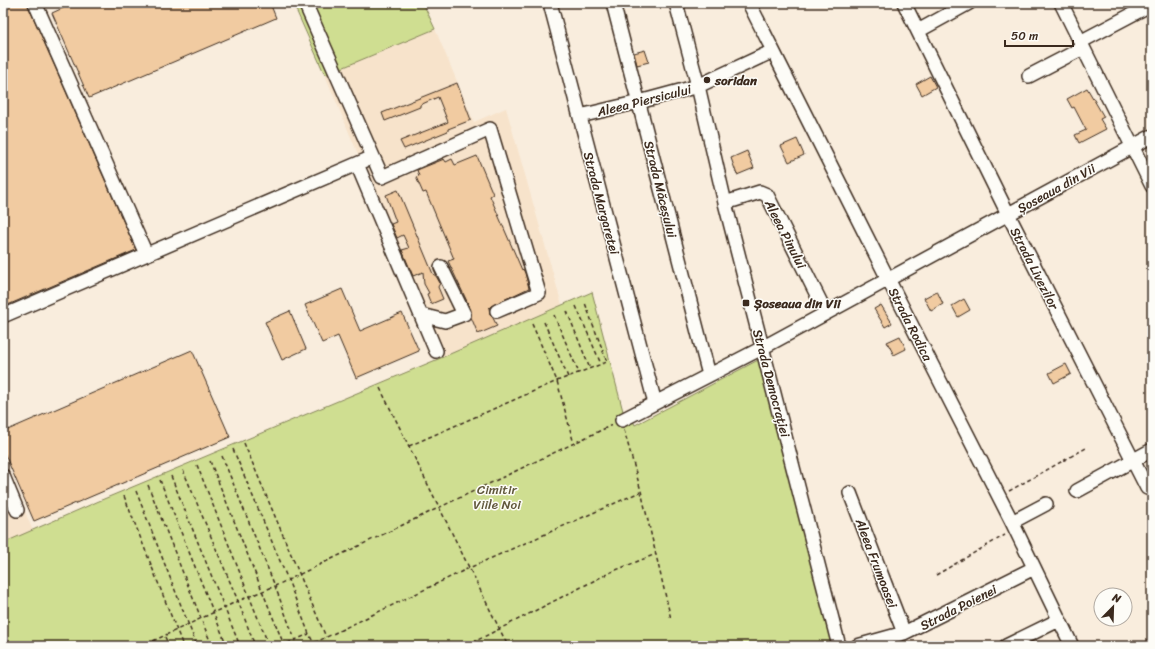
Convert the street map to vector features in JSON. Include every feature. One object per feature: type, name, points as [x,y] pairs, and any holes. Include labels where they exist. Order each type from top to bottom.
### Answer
[{"type":"street","points":[[35,3],[146,254]]},
{"type":"street","points":[[305,3],[382,176],[490,129],[539,293],[497,311]]},
{"type":"street","name":"Strada Margaretei","points":[[550,3],[654,403]]},
{"type":"street","name":"Strada Măceșului","points":[[613,3],[709,375]]},
{"type":"street","name":"Strada Democrației","points":[[676,3],[698,86],[725,203],[839,646]]},
{"type":"street","name":"Strada Rodica","points":[[749,3],[999,497],[1072,646]]},
{"type":"street","name":"Strada Livezilor","points":[[904,3],[1008,214],[1147,488]]},
{"type":"street","points":[[918,31],[969,3]]},
{"type":"street","points":[[1061,3],[1152,186]]},
{"type":"street","points":[[1029,76],[1152,4]]},
{"type":"street","name":"Aleea Piersicului","points":[[580,116],[698,86],[773,51]]},
{"type":"street","name":"Șoseaua din Vii","points":[[622,420],[762,348],[1152,136]]},
{"type":"street","points":[[3,316],[373,157]]},
{"type":"street","points":[[357,164],[436,351]]},
{"type":"street","name":"Aleea Pinului","points":[[725,203],[760,192],[766,195],[826,313]]},
{"type":"street","points":[[421,315],[445,321],[464,314],[441,268]]},
{"type":"street","points":[[1077,491],[1152,450]]},
{"type":"street","points":[[3,476],[17,510]]},
{"type":"street","name":"Aleea Frumoasei","points":[[850,493],[904,633]]},
{"type":"street","points":[[1013,526],[1046,504]]},
{"type":"street","name":"Strada Poienei","points":[[857,646],[904,633],[1034,568]]},
{"type":"street","points":[[1006,646],[1059,620]]},
{"type":"path","points":[[409,446],[557,381],[607,362],[585,303]]},
{"type":"path","points":[[576,306],[601,364]]},
{"type":"path","points":[[567,311],[590,369]]},
{"type":"path","points":[[554,315],[579,373]]},
{"type":"path","points":[[544,322],[568,377]]},
{"type":"path","points":[[532,324],[557,381],[574,444]]},
{"type":"path","points":[[380,388],[508,646]]},
{"type":"path","points":[[153,641],[201,620],[238,601],[288,580],[622,420],[641,492],[671,619]]},
{"type":"path","points":[[244,444],[326,637]]},
{"type":"path","points":[[999,497],[1086,448]]},
{"type":"path","points":[[233,449],[315,646]]},
{"type":"path","points":[[222,456],[296,640]]},
{"type":"path","points":[[210,461],[284,645]]},
{"type":"path","points":[[197,465],[269,646]]},
{"type":"path","points":[[183,470],[238,601],[255,646]]},
{"type":"path","points":[[171,476],[240,646]]},
{"type":"path","points":[[160,480],[227,646]]},
{"type":"path","points":[[148,485],[212,646]]},
{"type":"path","points":[[136,490],[197,646]]},
{"type":"path","points":[[308,646],[469,568],[641,492]]},
{"type":"path","points":[[124,496],[183,646]]},
{"type":"path","points":[[936,575],[1013,526]]},
{"type":"path","points":[[466,646],[611,572],[656,554]]},
{"type":"path","points":[[281,646],[309,634]]},
{"type":"path","points":[[165,636],[169,646]]},
{"type":"shaded area","points":[[435,29],[474,122],[506,108],[562,305],[443,357],[325,75]]},
{"type":"shaded area","points":[[3,459],[33,531],[3,543]]},
{"type":"green space","points":[[293,3],[423,3],[435,29],[325,75]]},
{"type":"green space","name":"Cimitir Viile Noi","points":[[592,292],[624,415],[630,415],[635,425],[760,359],[834,646],[3,646],[3,543],[99,501],[443,357]]},
{"type":"building","points":[[3,3],[27,3],[136,250],[3,307]]},
{"type":"building","points":[[74,3],[270,3],[276,18],[89,98],[52,13]]},
{"type":"building","points":[[645,50],[649,62],[637,65],[634,53]]},
{"type":"building","points":[[930,76],[936,87],[922,95],[916,84]]},
{"type":"building","points":[[457,83],[471,120],[404,149],[400,141],[448,122],[438,97],[420,105],[420,107],[385,121],[382,113]]},
{"type":"building","points":[[1087,88],[1104,117],[1100,119],[1106,129],[1079,143],[1075,135],[1086,130],[1074,107],[1072,108],[1067,99]]},
{"type":"building","points":[[797,139],[804,155],[789,162],[781,146]]},
{"type":"building","points":[[747,151],[754,168],[737,175],[731,158]]},
{"type":"building","points":[[477,156],[493,194],[490,196],[522,270],[523,269],[525,273],[529,288],[491,306],[489,308],[490,314],[497,326],[478,334],[471,317],[471,310],[448,261],[454,259],[426,192],[423,193],[416,177],[419,176],[417,170],[444,159],[446,162],[452,159],[455,165]]},
{"type":"building","points":[[398,190],[433,274],[440,283],[438,287],[443,299],[431,304],[427,294],[429,293],[424,284],[423,272],[413,276],[402,250],[409,248],[403,235],[397,238],[391,224],[396,222],[386,195]]},
{"type":"building","points":[[342,289],[360,331],[402,313],[419,351],[356,378],[338,336],[322,343],[305,305]]},
{"type":"building","points":[[937,291],[943,304],[931,311],[924,298]]},
{"type":"building","points":[[964,299],[970,310],[958,317],[952,306]]},
{"type":"building","points":[[881,305],[892,323],[885,327],[874,309]]},
{"type":"building","points":[[290,311],[306,349],[282,360],[265,322]]},
{"type":"building","points":[[900,336],[906,349],[894,355],[887,342]]},
{"type":"building","points":[[192,350],[230,437],[34,521],[3,450],[3,432]]},
{"type":"building","points":[[1066,364],[1071,374],[1054,383],[1049,373]]},
{"type":"place","name":"soridan","points":[[707,80]]},
{"type":"place","name":"Șoseaua din Vii","points":[[746,303]]}]
